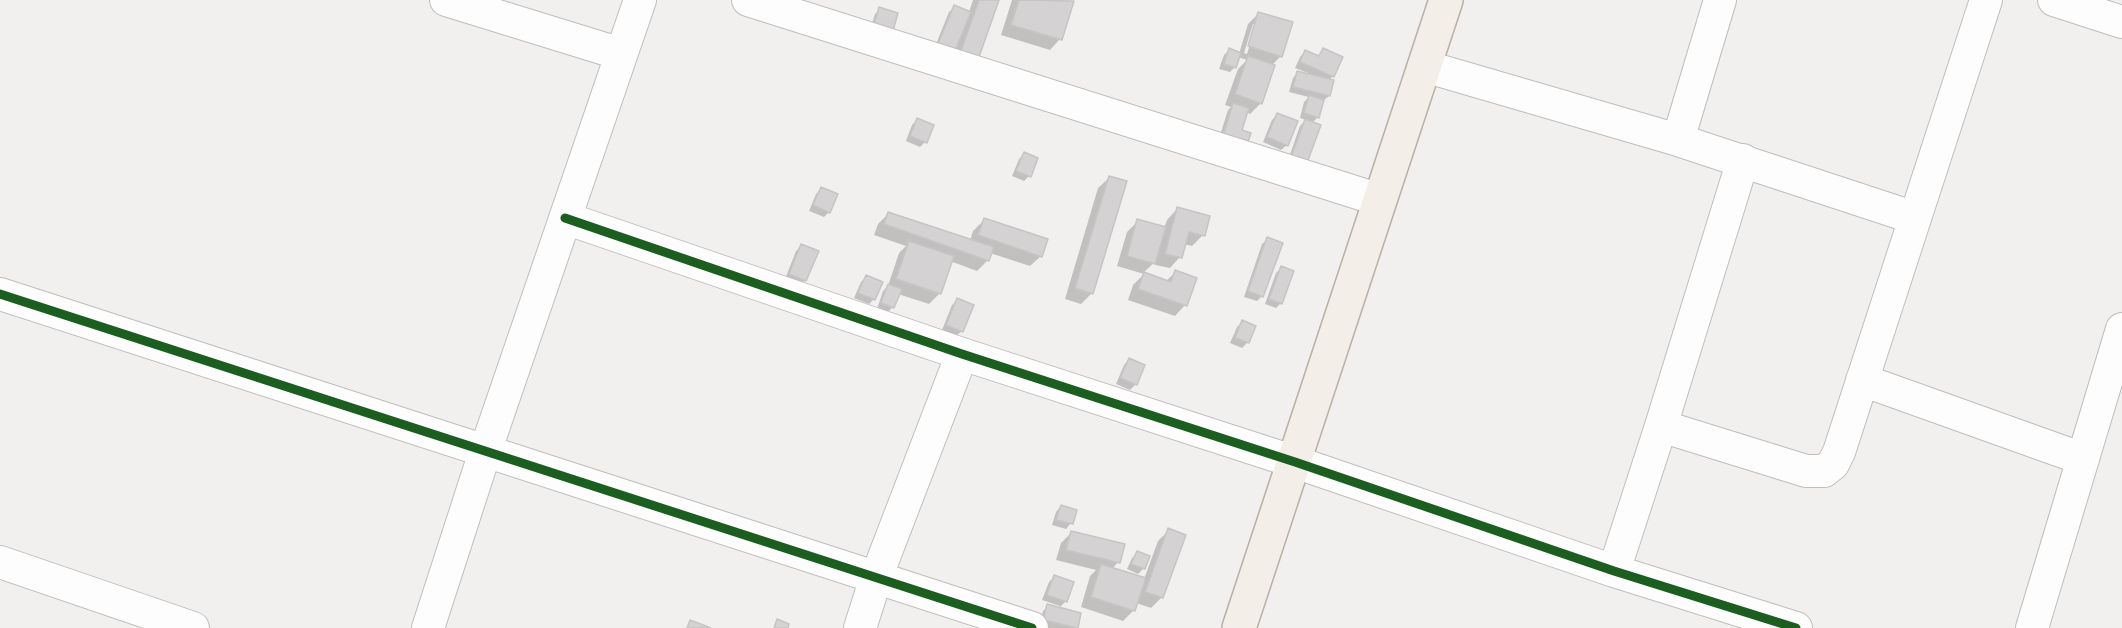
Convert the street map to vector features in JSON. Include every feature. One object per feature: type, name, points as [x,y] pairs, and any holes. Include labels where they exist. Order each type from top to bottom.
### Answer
[{"type":"main road","points":[[1239,628],[1446,0]]},
{"type":"street","points":[[446,0],[621,54]]},
{"type":"street","points":[[428,628],[485,452],[640,0]]},
{"type":"street","points":[[748,0],[1380,200]]},
{"type":"street","points":[[1678,140],[1720,0]]},
{"type":"street","points":[[1661,426],[1806,471],[1824,471],[1833,464],[1839,452],[1986,0]]},
{"type":"street","points":[[2054,0],[2122,22]]},
{"type":"street","points":[[1424,66],[1743,160],[1915,218]]},
{"type":"street","points":[[1614,571],[1743,160]]},
{"type":"street","points":[[565,218],[962,354],[1295,462],[1614,571],[1788,627]]},
{"type":"street","points":[[0,294],[1032,628]]},
{"type":"street","points":[[2032,628],[2122,329]]},
{"type":"street","points":[[860,628],[876,578],[962,354]]},
{"type":"street","points":[[1862,380],[2083,459]]},
{"type":"street","points":[[0,562],[193,628]]},
{"type":"building","points":[[979,0],[999,0],[979,57],[961,51]]},
{"type":"building","points":[[1019,0],[1074,1],[1062,40],[1011,25]]},
{"type":"building","points":[[954,5],[971,12],[955,51],[938,44]]},
{"type":"building","points":[[879,7],[898,13],[893,31],[874,25]]},
{"type":"building","points":[[1258,12],[1293,22],[1282,57],[1248,46]]},
{"type":"building","points":[[1229,48],[1241,53],[1236,68],[1224,64]]},
{"type":"building","points":[[1323,48],[1343,57],[1334,77],[1300,62],[1305,50],[1319,56]]},
{"type":"building","points":[[1248,56],[1275,65],[1262,104],[1235,94]]},
{"type":"building","points":[[1297,71],[1334,80],[1330,96],[1293,87]]},
{"type":"building","points":[[1309,95],[1324,100],[1319,118],[1304,113]]},
{"type":"building","points":[[1233,103],[1249,108],[1242,130],[1251,133],[1246,148],[1222,140]]},
{"type":"building","points":[[1277,113],[1298,121],[1288,146],[1267,137]]},
{"type":"building","points":[[917,118],[934,125],[927,143],[910,136]]},
{"type":"building","points":[[1305,119],[1321,125],[1307,163],[1291,158]]},
{"type":"building","points":[[1024,152],[1038,158],[1031,177],[1016,171]]},
{"type":"building","points":[[1109,176],[1127,181],[1093,294],[1075,288]]},
{"type":"building","points":[[821,187],[838,194],[830,213],[813,205]]},
{"type":"building","points":[[1177,207],[1210,216],[1205,236],[1189,232],[1182,258],[1165,254]]},
{"type":"building","points":[[888,212],[994,247],[989,261],[884,224]]},
{"type":"building","points":[[984,218],[1048,239],[1042,257],[978,235]]},
{"type":"building","points":[[1137,219],[1166,227],[1155,264],[1127,256]]},
{"type":"building","points":[[1267,237],[1283,243],[1263,297],[1248,291]]},
{"type":"building","points":[[909,241],[954,256],[941,294],[896,279]]},
{"type":"building","points":[[801,244],[819,251],[806,281],[789,274]]},
{"type":"building","points":[[1281,266],[1294,271],[1282,304],[1269,299]]},
{"type":"building","points":[[1175,270],[1197,278],[1187,306],[1138,289],[1144,272],[1171,282]]},
{"type":"building","points":[[866,275],[883,282],[875,300],[858,293]]},
{"type":"building","points":[[888,284],[902,289],[894,308],[881,303]]},
{"type":"building","points":[[957,298],[974,305],[963,332],[946,325]]},
{"type":"building","points":[[1242,320],[1256,326],[1249,343],[1235,338]]},
{"type":"building","points":[[1129,358],[1145,365],[1137,385],[1120,378]]},
{"type":"building","points":[[1061,505],[1077,510],[1073,524],[1056,520]]},
{"type":"building","points":[[1168,528],[1186,535],[1163,598],[1145,592]]},
{"type":"building","points":[[1071,531],[1125,544],[1120,563],[1066,550]]},
{"type":"building","points":[[1137,551],[1150,556],[1145,569],[1131,564]]},
{"type":"building","points":[[1101,564],[1146,578],[1135,611],[1091,597]]},
{"type":"building","points":[[1054,575],[1074,582],[1067,602],[1047,595]]},
{"type":"building","points":[[1047,604],[1081,613],[1078,628],[1043,620]]},
{"type":"building","points":[[777,619],[789,624],[788,628],[774,628]]},
{"type":"building","points":[[690,620],[711,628],[687,628]]},
{"type":"cycle path","points":[[565,218],[962,354],[1295,462],[1614,571],[1796,628]]},
{"type":"cycle path","points":[[0,294],[1032,628]]}]
